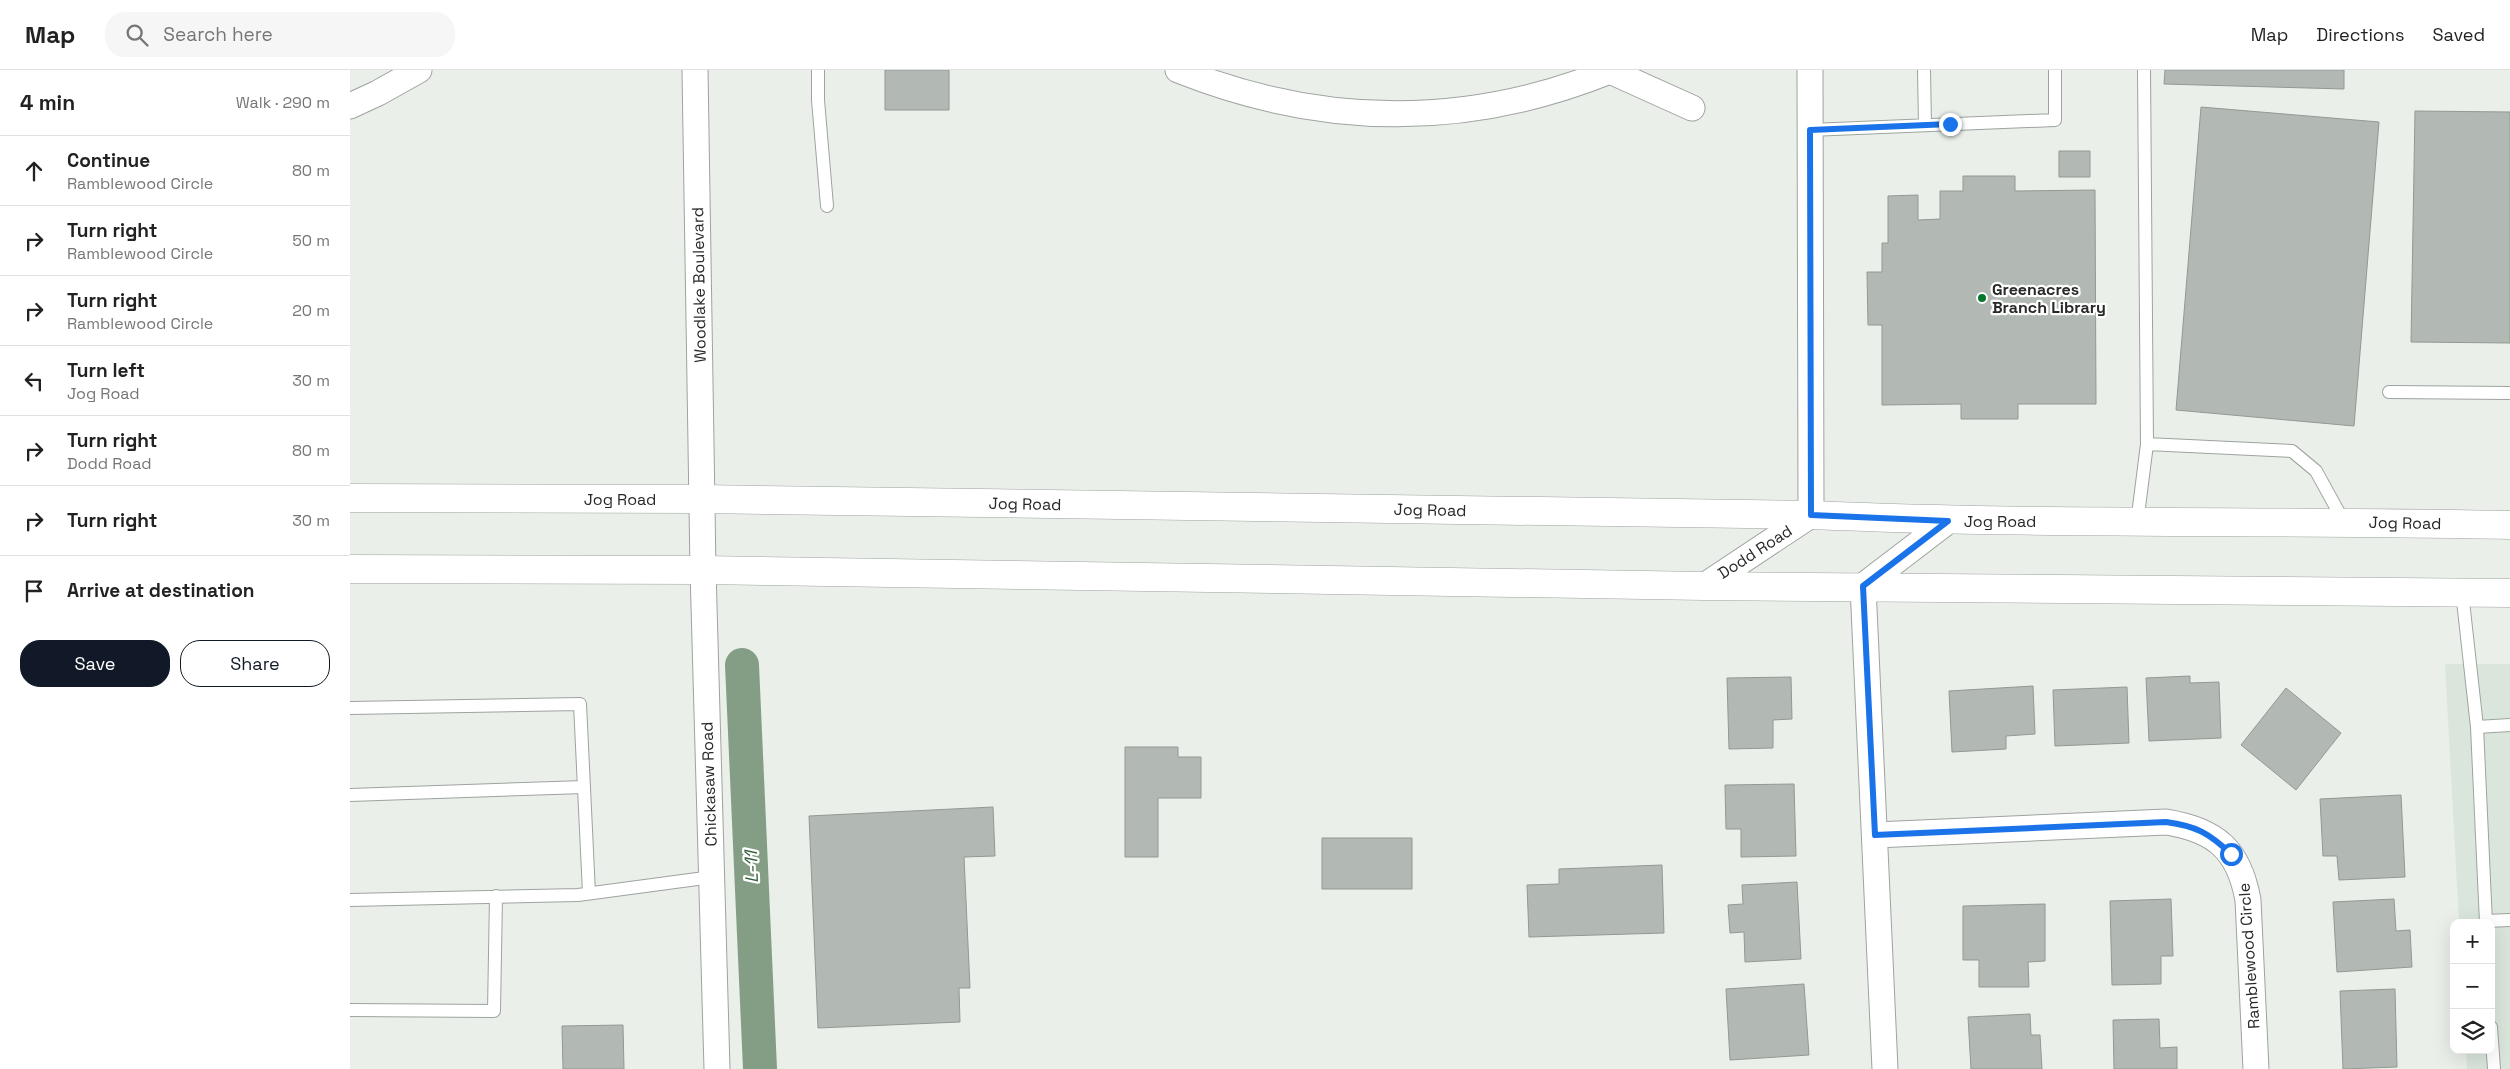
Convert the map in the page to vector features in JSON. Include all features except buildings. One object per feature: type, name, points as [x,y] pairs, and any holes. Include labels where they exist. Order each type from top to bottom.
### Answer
[{"type":"main road","name":"Jog Road","points":[[350,498],[701,499],[1811,515],[1948,521],[2137,523],[2344,522],[2510,525]]},
{"type":"main road","points":[[350,569],[703,570],[1704,586],[2510,593]]},
{"type":"street","points":[[350,106],[378,93],[418,70]]},
{"type":"street","name":"Woodlake Boulevard","points":[[695,70],[701,499]]},
{"type":"street","points":[[1178,70],[1218,86],[1267,100],[1339,112],[1413,114],[1485,107],[1514,101],[1578,83],[1610,71],[1692,108]]},
{"type":"street","points":[[1810,70],[1811,515]]},
{"type":"street","name":"Chickasaw Road","points":[[701,499],[718,1069]]},
{"type":"street","name":"Dodd Road","points":[[1704,586],[1811,515]]},
{"type":"street","points":[[1885,1069],[1863,586],[1948,521]]},
{"type":"street","name":"Ramblewood Circle","points":[[1875,835],[2166,822],[2191,826],[2213,836],[2231,854],[2243,875],[2248,900],[2256,1069]]},
{"type":"lane","points":[[818,70],[818,100],[827,206]]},
{"type":"lane","points":[[1924,70],[1925,125]]},
{"type":"lane","points":[[1810,130],[2055,120],[2055,70]]},
{"type":"lane","points":[[2137,523],[2147,444],[2144,70]]},
{"type":"lane","points":[[2389,392],[2510,393]]},
{"type":"lane","points":[[2147,444],[2292,451],[2316,471],[2344,522]]},
{"type":"lane","points":[[2462,592],[2477,727],[2486,919]]},
{"type":"lane","points":[[350,708],[580,704],[589,893]]},
{"type":"lane","points":[[2477,727],[2510,725]]},
{"type":"lane","points":[[350,795],[584,787]]},
{"type":"lane","points":[[350,900],[589,893],[712,877]]},
{"type":"lane","points":[[350,1010],[494,1011],[496,896]]},
{"type":"lane","points":[[2495,921],[2510,920]]},
{"type":"lane","points":[[2493,1054],[2494,1069]]},
{"type":"shaded area","points":[[2445,664],[2510,664],[2510,1069],[2467,1069],[2466,1054],[2495,1054],[2495,919],[2459,919]]},
{"type":"waterway","name":"L-11","points":[[742,665],[760,1069]]},
{"type":"place","name":"Greenacres Branch Library","points":[[1982,298]]},
{"type":"route","points":[[1950,124],[1810,130],[1811,515],[1948,521],[1863,586],[1875,835],[2166,822],[2191,826],[2213,836],[2231,854]]}]
